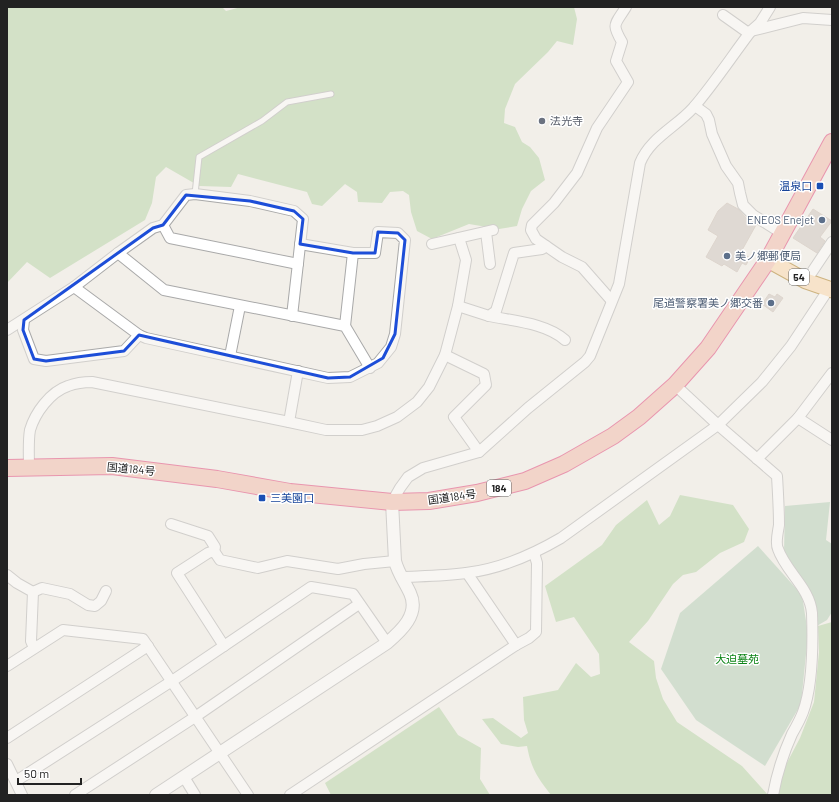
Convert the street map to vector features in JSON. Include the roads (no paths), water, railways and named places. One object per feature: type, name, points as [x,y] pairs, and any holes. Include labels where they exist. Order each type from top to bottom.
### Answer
[{"type":"highway","name":"国道184号","points":[[7,468],[112,466],[217,479],[290,492],[392,502],[429,501],[477,493],[525,481],[564,464],[613,436],[639,417],[675,385],[708,348],[768,260],[832,142]]},
{"type":"main road","name":"54","points":[[768,260],[806,281],[830,290]]},
{"type":"street","points":[[611,300],[582,267],[562,257],[536,239],[531,230],[532,225],[554,203],[577,173],[598,128],[628,82],[616,61],[622,42],[615,31],[615,26],[626,7]]},
{"type":"street","points":[[156,795],[387,643],[402,630],[410,616],[413,604],[411,594],[395,561],[392,502],[400,488],[408,478],[423,468],[479,452],[528,408],[585,362],[590,356],[611,300],[619,284],[640,163],[644,152],[653,142],[684,118],[751,31],[760,22],[768,8]]},
{"type":"street","points":[[723,15],[747,32],[803,18],[832,20]]},
{"type":"street","points":[[694,106],[706,114],[709,120],[712,134],[726,166],[738,183],[743,205],[753,215],[783,234]]},
{"type":"street","points":[[7,330],[74,287],[153,228],[163,225],[186,195],[195,194],[250,201],[294,211],[303,219],[292,316]]},
{"type":"street","points":[[163,225],[170,238],[298,264]]},
{"type":"street","points":[[432,244],[489,231],[490,264]]},
{"type":"street","points":[[74,287],[139,335],[146,338],[328,378],[350,377],[370,368],[378,363],[391,347],[395,334],[405,240],[398,233],[378,232],[375,253],[353,253],[300,244]]},
{"type":"street","points":[[29,468],[30,431],[35,416],[56,392],[66,386],[77,383],[92,382],[332,430],[362,430],[377,426],[397,417],[417,402],[429,387],[445,355],[458,306],[466,260],[459,238]]},
{"type":"street","points":[[806,281],[832,242]]},
{"type":"street","points":[[489,316],[496,310],[514,253],[546,246]]},
{"type":"street","points":[[118,253],[164,290],[345,326]]},
{"type":"street","points":[[353,253],[345,326],[370,368]]},
{"type":"street","points":[[402,577],[467,573],[506,564],[534,553],[561,538],[718,426],[762,382],[791,346],[830,290]]},
{"type":"street","points":[[230,356],[240,306]]},
{"type":"street","points":[[458,306],[489,316],[537,326],[560,336],[565,340]]},
{"type":"street","points":[[24,320],[23,330],[34,359],[46,361],[124,351],[139,335]]},
{"type":"street","points":[[445,355],[484,374],[486,385],[454,417],[479,452]]},
{"type":"street","points":[[289,422],[298,371]]},
{"type":"street","points":[[757,458],[798,418],[832,373]]},
{"type":"street","points":[[675,385],[718,426],[777,476],[779,502],[777,548],[786,566],[799,582],[809,600],[812,611],[811,674],[808,692],[803,713],[783,755],[776,776],[773,795]]},
{"type":"street","points":[[798,418],[832,440]]},
{"type":"street","points":[[171,524],[208,536],[215,547],[214,551],[220,560],[258,568],[287,561],[338,569],[364,564],[395,561]]},
{"type":"street","points":[[214,551],[208,553],[177,573],[224,646]]},
{"type":"street","points":[[290,795],[536,632],[537,562],[534,553]]},
{"type":"street","points":[[467,573],[516,645]]},
{"type":"street","points":[[7,575],[17,584],[33,592]]},
{"type":"street","points":[[16,781],[172,681],[311,587],[353,594],[387,643]]},
{"type":"street","points":[[33,592],[42,588],[70,594],[88,604],[95,606],[101,601],[106,591]]},
{"type":"street","points":[[33,592],[30,641],[34,648]]},
{"type":"street","points":[[75,795],[195,717],[359,604]]},
{"type":"street","points":[[7,666],[63,630],[143,640],[248,795]]},
{"type":"street","points":[[7,738],[148,646]]},
{"type":"street","points":[[7,764],[22,795]]},
{"type":"street","points":[[184,777],[195,795]]},
{"type":"lane","points":[[195,194],[199,157],[262,120],[287,102],[331,94]]},
{"type":"place","name":"法光寺","points":[[542,121]]},
{"type":"place","name":"温泉口","points":[[820,186]]},
{"type":"place","name":"ENEOS Enejet","points":[[822,220]]},
{"type":"place","name":"美ノ郷郵便局","points":[[727,256]]},
{"type":"place","name":"尾道警察署美ノ郷交番","points":[[771,303]]},
{"type":"place","name":"三美園口","points":[[262,498]]},
{"type":"park label","name":"大迫墓苑","points":[[737,659]]}]
